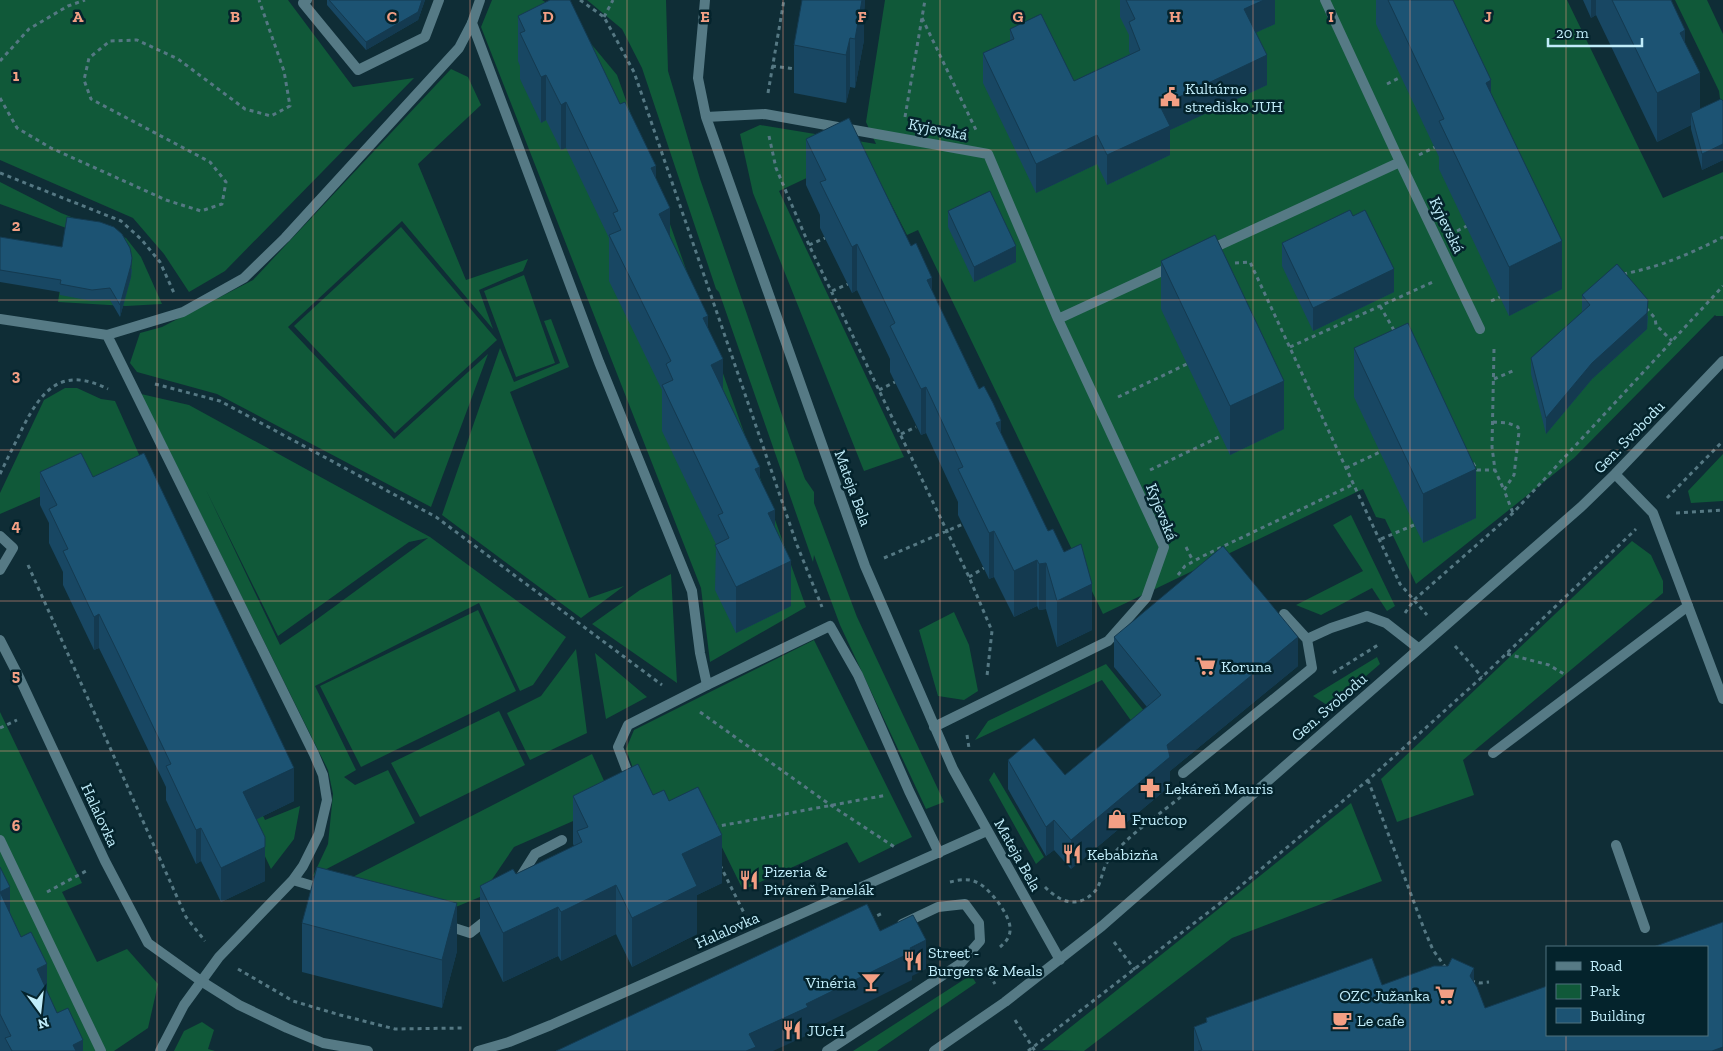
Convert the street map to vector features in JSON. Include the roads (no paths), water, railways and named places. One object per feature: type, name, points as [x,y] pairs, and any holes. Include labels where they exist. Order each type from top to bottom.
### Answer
[{"type":"street","points":[[306,0],[303,3],[358,70],[425,37],[439,0]]},
{"type":"street","points":[[0,319],[107,335],[183,312],[244,278],[285,238],[459,48],[472,23],[480,0]]},
{"type":"street","name":"Mateja Bela","points":[[705,0],[698,78],[706,117],[865,566],[953,769],[1060,960]]},
{"type":"street","name":"Kyjevská","points":[[1325,0],[1480,329]]},
{"type":"street","points":[[472,23],[600,362],[692,591],[700,653],[707,685]]},
{"type":"street","name":"Kyjevská","points":[[706,117],[765,114],[988,154],[1058,319],[1164,547],[1146,598],[1108,641],[934,727]]},
{"type":"street","points":[[1202,253],[1400,162]]},
{"type":"street","points":[[1058,319],[1184,261]]},
{"type":"street","points":[[107,335],[314,754],[323,775],[327,800],[319,834],[293,880],[219,957],[184,1005],[160,1051]]},
{"type":"street","name":"Gen. Svobodu","points":[[934,1051],[1005,1002],[1102,926],[1581,507],[1723,361]]},
{"type":"street","points":[[1615,474],[1653,513],[1723,699]]},
{"type":"street","points":[[0,536],[13,548],[0,570]]},
{"type":"street","points":[[1492,752],[1688,606]]},
{"type":"street","points":[[1183,773],[1312,668],[1308,639],[1284,614]]},
{"type":"street","points":[[1308,639],[1331,628],[1367,616],[1386,623],[1418,648]]},
{"type":"street","points":[[635,793],[618,747],[628,726],[707,685],[830,626],[858,675],[909,791],[939,853]]},
{"type":"street","name":"Halalovka","points":[[0,640],[106,861],[148,943],[201,981],[239,1005],[323,1043],[368,1051]]},
{"type":"street","name":"Halalovka","points":[[478,1051],[509,1042],[552,1025],[987,831]]},
{"type":"street","points":[[0,840],[100,1051]]},
{"type":"street","points":[[510,893],[535,854],[562,840]]},
{"type":"street","points":[[1616,845],[1645,928]]},
{"type":"street","points":[[293,880],[331,891]]},
{"type":"street","points":[[827,1051],[960,964],[980,940],[979,922],[965,904],[938,907],[893,930]]},
{"type":"street","points":[[433,922],[470,933],[501,908]]},
{"type":"place","name":"Kultúrne stredisko JUH","points":[[1170,97]]},
{"type":"place","name":"Koruna","points":[[1206,666]]},
{"type":"place","name":"Lekáreň Mauris","points":[[1150,788]]},
{"type":"place","name":"Fructop","points":[[1117,819]]},
{"type":"place","name":"Kebabizňa","points":[[1072,854]]},
{"type":"place","name":"Pizeria & Piváreň Panelák","points":[[749,880]]},
{"type":"place","name":"Street - Burgers & Meals","points":[[913,961]]},
{"type":"place","name":"Vinéria","points":[[871,982]]},
{"type":"place","name":"OZC Južanka","points":[[1445,995]]},
{"type":"place","name":"Le cafe","points":[[1342,1020]]},
{"type":"place","name":"JUcH","points":[[792,1030]]}]
